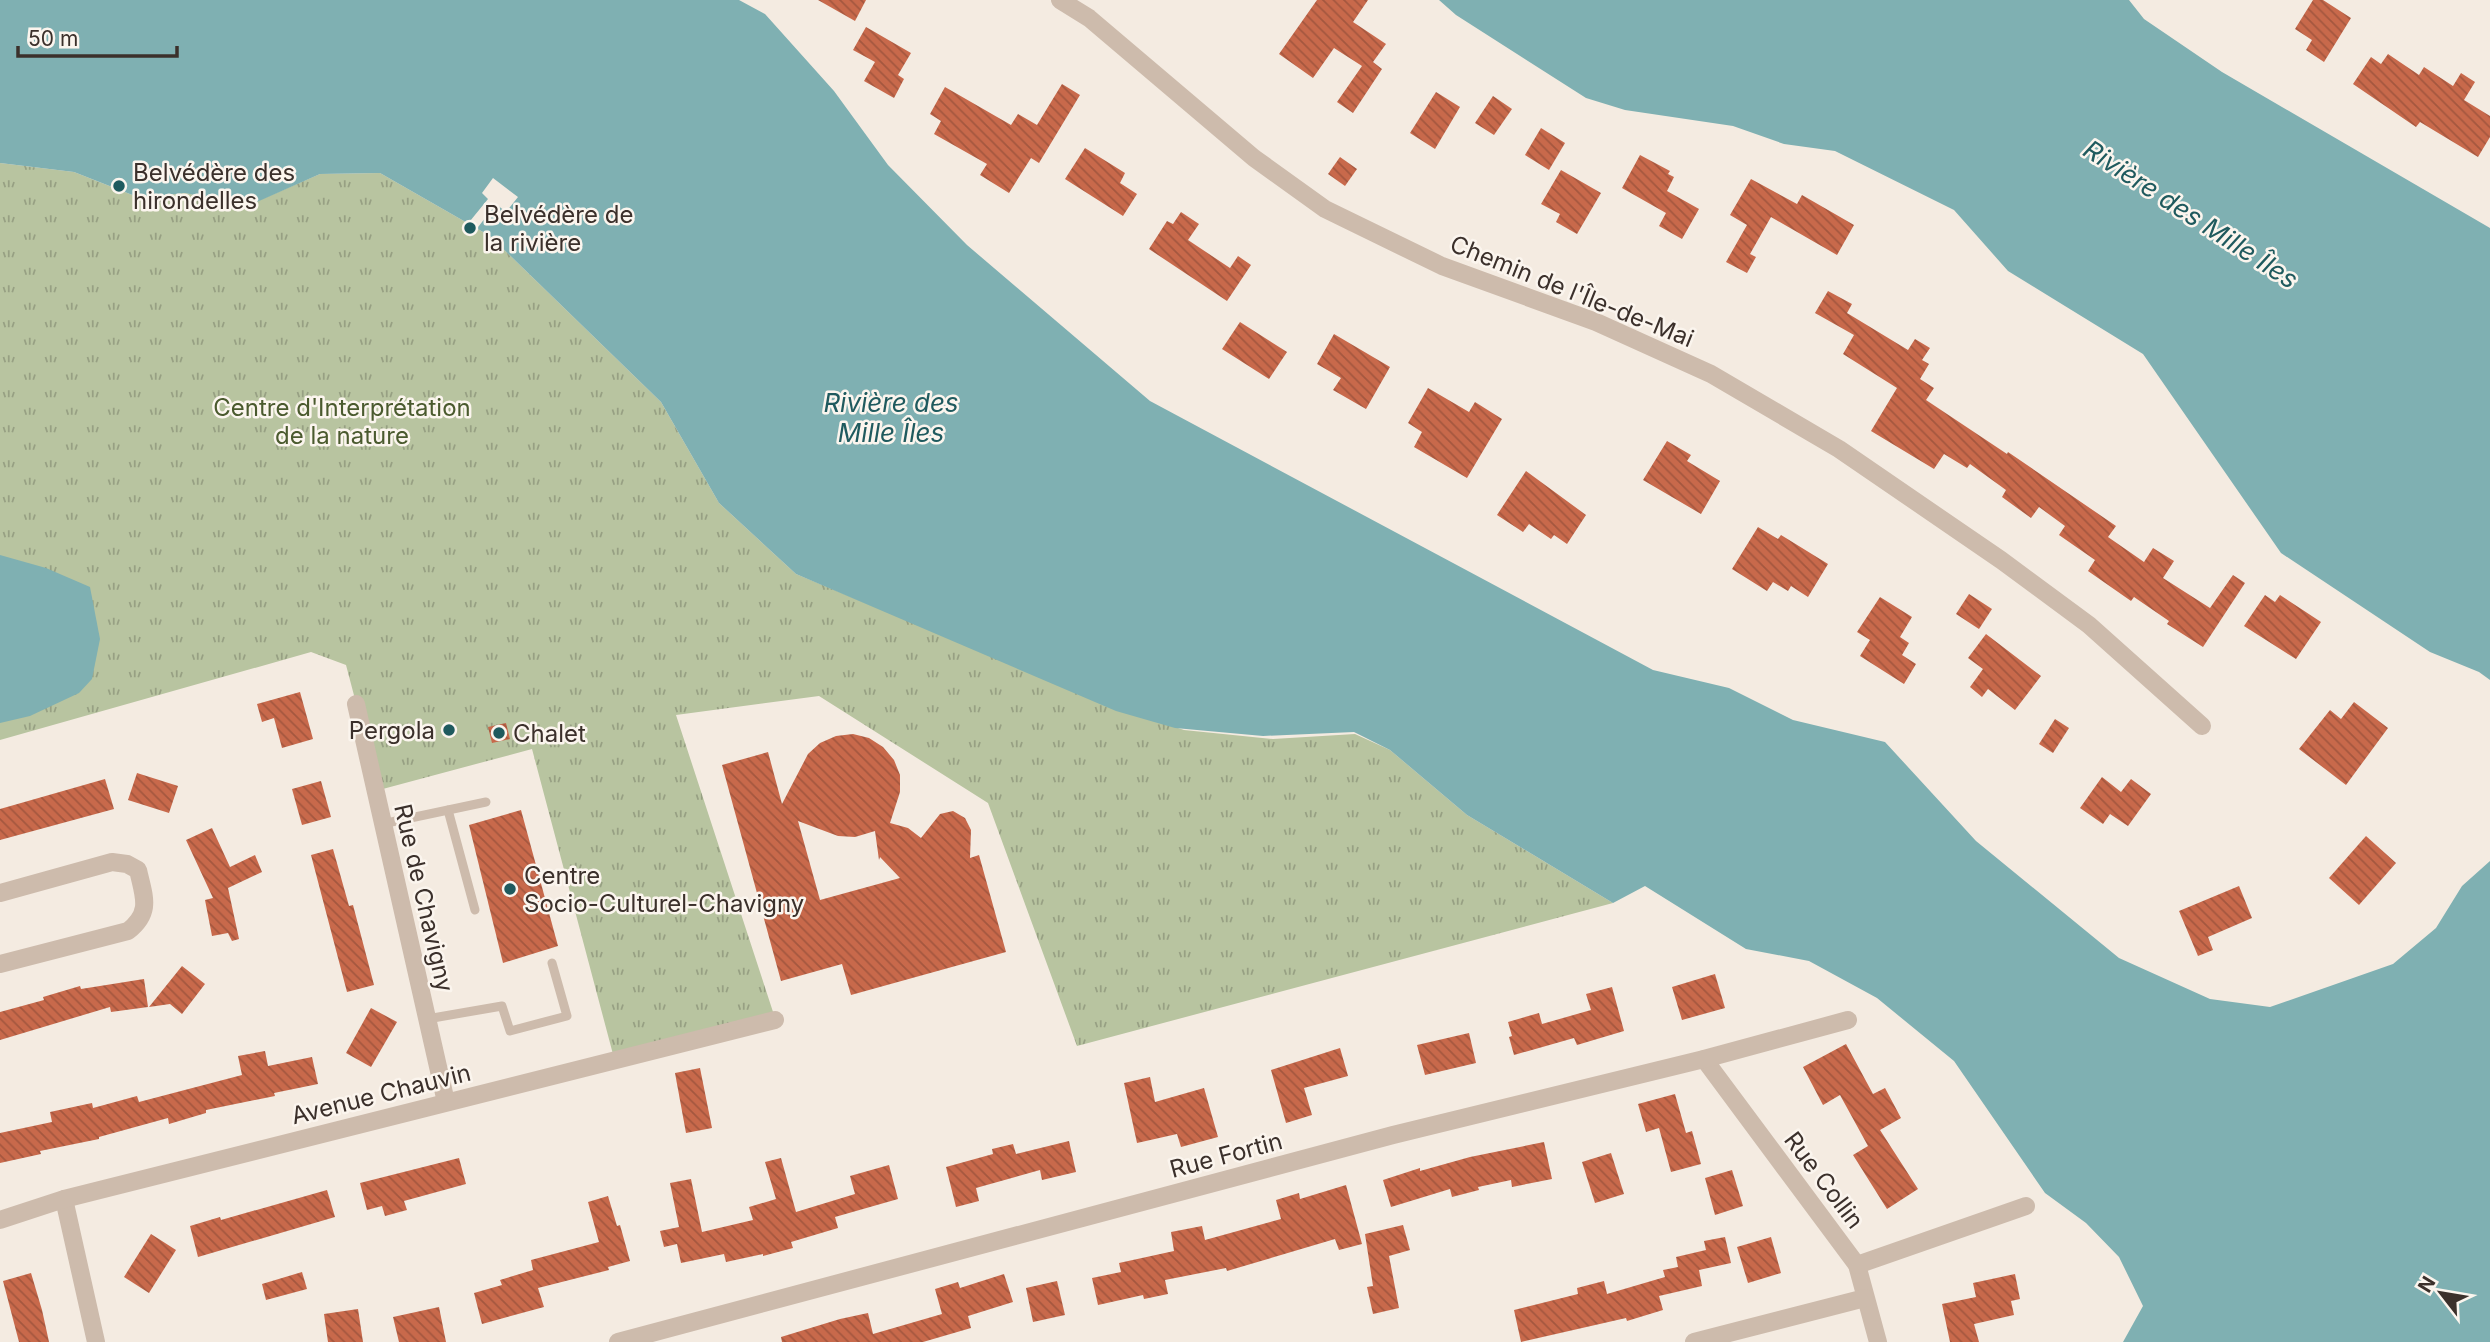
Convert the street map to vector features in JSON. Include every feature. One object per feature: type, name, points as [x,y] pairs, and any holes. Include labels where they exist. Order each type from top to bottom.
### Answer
[{"type":"street","name":"Chemin de l'Île-de-Mai","points":[[1060,0],[1089,18],[1254,158],[1325,209],[1442,266],[1596,322],[1711,374],[1839,449],[2001,560],[2089,625],[2202,726]]},
{"type":"street","name":"Rue de Chavigny","points":[[356,704],[446,1102]]},
{"type":"street","points":[[0,893],[112,862],[127,864],[138,870],[146,904],[139,922],[128,931],[0,964]]},
{"type":"street","name":"Avenue Chauvin","points":[[0,1220],[64,1199],[775,1020]]},
{"type":"street","name":"Rue Fortin","points":[[618,1342],[1394,1135],[1704,1059],[1848,1020]]},
{"type":"street","name":"Rue Collin","points":[[1704,1059],[1857,1265],[1878,1342]]},
{"type":"street","points":[[64,1199],[96,1342]]},
{"type":"street","points":[[1857,1265],[2026,1206]]},
{"type":"street","points":[[1694,1342],[1865,1298]]},
{"type":"lane","points":[[382,824],[486,802]]},
{"type":"lane","points":[[448,810],[475,910]]},
{"type":"lane","points":[[427,1019],[502,1006],[510,1031],[567,1016],[552,963]]},
{"type":"green space","name":"Centre d'Interprétation de la nature","points":[[0,163],[74,172],[140,198],[185,193],[248,205],[320,174],[380,173],[490,236],[661,402],[719,503],[796,574],[1121,709],[1184,730],[1273,739],[1355,734],[1390,750],[1467,815],[1613,903],[1077,1046],[988,803],[819,696],[676,715],[775,1018],[614,1058],[532,749],[379,790],[346,665],[311,652],[0,740]]},
{"type":"water","name":"Rivière des Mille Îles","points":[[0,0],[739,0],[765,14],[834,91],[888,165],[967,245],[1150,401],[1653,670],[1729,688],[1793,720],[1885,742],[1976,841],[2119,958],[2210,999],[2270,1007],[2393,964],[2436,928],[2462,886],[2490,861],[2490,1342],[2123,1342],[2143,1306],[2119,1257],[2086,1223],[2045,1193],[1954,1061],[1877,998],[1809,961],[1746,949],[1645,886],[1613,903],[1467,815],[1390,750],[1354,732],[1263,736],[1175,728],[1116,711],[796,574],[719,503],[661,402],[490,236],[380,173],[320,174],[248,206],[185,193],[140,198],[74,172],[0,163]]},
{"type":"water","name":"Rivière des Mille Îles","points":[[1439,0],[2129,0],[2144,19],[2222,72],[2490,228],[2490,680],[2479,672],[2430,652],[2281,553],[2143,354],[2008,271],[1954,210],[1835,151],[1784,144],[1733,126],[1625,110],[1586,98],[1456,15]]},
{"type":"water","points":[[0,555],[46,568],[90,587],[100,639],[92,679],[79,693],[30,716],[0,723]]},
{"type":"pier","points":[[493,178],[518,197],[506,212],[496,204],[475,231],[466,226],[488,199],[482,193]]},
{"type":"building","points":[[818,0],[866,0],[855,21]]},
{"type":"building","points":[[1317,0],[1368,0],[1353,22],[1386,44],[1373,62],[1382,69],[1353,113],[1337,102],[1362,66],[1334,48],[1313,78],[1279,54]]},
{"type":"building","points":[[2313,0],[2323,0],[2351,18],[2324,62],[2306,50],[2312,40],[2295,29]]},
{"type":"building","points":[[866,27],[911,53],[898,75],[904,79],[894,98],[864,81],[875,62],[853,50]]},
{"type":"building","points":[[2388,54],[2419,75],[2424,67],[2453,86],[2461,73],[2475,82],[2464,100],[2490,116],[2490,137],[2478,157],[2420,122],[2416,127],[2353,84],[2371,57],[2381,64]]},
{"type":"building","points":[[1062,84],[1080,95],[1039,163],[1031,158],[1009,193],[980,175],[987,164],[934,134],[941,121],[930,114],[945,87],[1011,125],[1018,114],[1037,125]]},
{"type":"building","points":[[1436,92],[1460,107],[1435,149],[1410,133]]},
{"type":"building","points":[[1493,96],[1512,109],[1494,135],[1475,123]]},
{"type":"building","points":[[1541,128],[1565,143],[1549,170],[1525,155]]},
{"type":"building","points":[[1085,148],[1125,173],[1120,183],[1137,194],[1123,216],[1065,179]]},
{"type":"building","points":[[1640,155],[1670,171],[1668,174],[1674,177],[1667,191],[1699,209],[1682,239],[1659,226],[1666,213],[1622,188]]},
{"type":"building","points":[[1340,157],[1357,169],[1345,186],[1328,174]]},
{"type":"building","points":[[1561,170],[1601,193],[1577,234],[1556,222],[1560,214],[1541,204]]},
{"type":"building","points":[[1751,179],[1797,204],[1802,195],[1854,225],[1837,255],[1771,217],[1750,254],[1756,257],[1747,273],[1726,262],[1747,225],[1730,215]]},
{"type":"building","points":[[1181,212],[1199,224],[1188,240],[1230,268],[1238,256],[1251,265],[1227,301],[1149,249],[1167,221],[1173,224]]},
{"type":"building","points":[[1828,291],[1852,304],[1847,313],[1908,350],[1915,339],[1930,348],[1922,360],[1929,364],[1920,379],[1934,388],[1926,400],[2116,526],[2108,537],[2144,562],[2153,548],[2174,561],[2163,578],[2210,608],[2233,575],[2245,583],[2203,647],[2167,624],[2169,621],[2134,597],[2131,601],[2088,571],[2095,560],[2059,535],[2065,526],[2039,507],[2031,518],[2002,497],[2006,490],[1970,464],[1967,468],[1944,454],[1934,469],[1871,431],[1897,388],[1843,354],[1854,335],[1815,313]]},
{"type":"building","points":[[1240,322],[1287,352],[1269,379],[1222,349]]},
{"type":"building","points":[[1334,334],[1390,367],[1366,409],[1333,390],[1341,378],[1317,364]]},
{"type":"building","points":[[1428,388],[1469,412],[1475,402],[1502,419],[1467,478],[1414,447],[1422,432],[1408,423]]},
{"type":"building","points":[[1667,441],[1691,455],[1687,461],[1720,481],[1701,514],[1643,480]]},
{"type":"building","points":[[1526,471],[1586,515],[1567,544],[1554,535],[1551,539],[1529,524],[1523,532],[1497,515]]},
{"type":"building","points":[[1758,527],[1778,539],[1781,535],[1828,564],[1808,597],[1791,586],[1788,591],[1773,582],[1767,591],[1732,569]]},
{"type":"building","points":[[1969,594],[1992,609],[1979,629],[1956,614]]},
{"type":"building","points":[[2265,595],[2275,602],[2280,595],[2321,622],[2296,659],[2244,626]]},
{"type":"building","points":[[1880,597],[1912,617],[1900,637],[1909,643],[1902,655],[1916,664],[1904,684],[1860,656],[1870,640],[1857,632]]},
{"type":"building","points":[[1986,634],[2041,676],[2015,710],[1988,689],[1982,697],[1970,687],[1983,669],[1968,658]]},
{"type":"building","points":[[300,692],[313,739],[282,748],[274,718],[262,722],[257,704]]},
{"type":"building","points":[[2354,702],[2388,728],[2346,785],[2299,749],[2330,710],[2341,719]]},
{"type":"building","points":[[2055,719],[2069,728],[2053,753],[2039,744]]},
{"type":"building","name":"Chalet","points":[[506,723],[510,739],[492,743],[488,727]]},
{"type":"building","points":[[853,734],[869,738],[883,747],[894,760],[900,775],[900,792],[890,823],[908,828],[921,838],[940,814],[953,811],[965,818],[971,830],[970,858],[979,855],[1006,952],[851,995],[842,964],[781,981],[722,765],[768,752],[782,804],[808,754],[820,743],[836,736]],"holes":[[[798,821],[838,836],[855,837],[875,831],[879,860],[880,857],[900,878],[820,900]]]},
{"type":"building","points":[[137,773],[178,786],[169,813],[128,800]]},
{"type":"building","points":[[2102,777],[2121,792],[2131,779],[2151,794],[2128,826],[2110,814],[2103,824],[2080,808]]},
{"type":"building","points":[[105,779],[114,809],[0,840],[0,809]]},
{"type":"building","points":[[321,781],[331,817],[302,825],[292,789]]},
{"type":"building","points":[[521,810],[558,946],[503,963],[469,825]]},
{"type":"building","points":[[212,828],[230,867],[255,855],[262,872],[228,888],[239,939],[232,941],[228,933],[212,936],[205,900],[213,898],[186,840]]},
{"type":"building","points":[[2366,836],[2396,863],[2359,905],[2329,878]]},
{"type":"building","points":[[333,849],[349,906],[353,905],[374,985],[347,992],[311,855]]},
{"type":"building","points":[[2239,886],[2252,918],[2208,937],[2213,950],[2198,956],[2179,911]]},
{"type":"building","points":[[182,966],[205,984],[182,1014],[170,1004],[149,1007]]},
{"type":"building","points":[[1715,974],[1725,1008],[1682,1020],[1672,987]]},
{"type":"building","points":[[144,979],[148,1007],[111,1012],[110,1007],[0,1040],[0,1012],[44,1000],[43,997],[80,986],[81,989]]},
{"type":"building","points":[[1612,987],[1624,1031],[1577,1045],[1574,1038],[1514,1055],[1508,1022],[1539,1013],[1542,1024],[1591,1010],[1586,994]]},
{"type":"building","points":[[371,1008],[397,1022],[371,1067],[346,1053]]},
{"type":"building","points":[[1469,1033],[1476,1063],[1425,1075],[1417,1045]]},
{"type":"building","points":[[1846,1044],[1873,1094],[1885,1088],[1901,1118],[1880,1130],[1918,1189],[1887,1209],[1853,1155],[1868,1146],[1840,1095],[1823,1105],[1803,1067]]},
{"type":"building","points":[[1340,1048],[1348,1076],[1304,1088],[1312,1115],[1286,1123],[1271,1070]]},
{"type":"building","points":[[265,1051],[268,1066],[312,1057],[318,1084],[206,1110],[206,1113],[169,1124],[168,1118],[99,1139],[40,1151],[41,1154],[0,1163],[0,1133],[52,1122],[50,1112],[92,1103],[93,1108],[137,1096],[139,1102],[242,1075],[238,1056]]},
{"type":"building","points":[[700,1068],[712,1128],[686,1133],[675,1073]]},
{"type":"building","points":[[1150,1077],[1155,1102],[1204,1088],[1218,1137],[1181,1147],[1177,1134],[1137,1143],[1124,1083]]},
{"type":"building","points":[[1675,1094],[1686,1133],[1692,1131],[1701,1164],[1671,1172],[1659,1128],[1646,1132],[1638,1104]]},
{"type":"building","points":[[1069,1141],[1076,1172],[1042,1180],[1040,1170],[976,1188],[979,1201],[956,1207],[946,1167],[993,1154],[992,1149],[1013,1144],[1016,1154]]},
{"type":"building","points":[[1544,1142],[1552,1179],[1512,1187],[1511,1180],[1478,1187],[1479,1190],[1452,1197],[1450,1189],[1391,1207],[1383,1180],[1420,1168],[1420,1171],[1470,1157]]},
{"type":"building","points":[[1611,1153],[1624,1194],[1595,1203],[1582,1162]]},
{"type":"building","points":[[459,1158],[466,1184],[404,1201],[407,1210],[385,1216],[382,1206],[367,1210],[360,1183]]},
{"type":"building","points":[[781,1158],[796,1212],[855,1194],[850,1176],[889,1165],[898,1199],[835,1217],[838,1228],[791,1242],[793,1248],[763,1256],[726,1262],[724,1254],[681,1263],[677,1244],[664,1247],[660,1231],[679,1227],[670,1183],[691,1179],[702,1232],[753,1220],[749,1207],[776,1199],[765,1162]]},
{"type":"building","points":[[1732,1170],[1743,1206],[1715,1215],[1705,1178]]},
{"type":"building","points":[[1346,1185],[1362,1244],[1339,1250],[1335,1239],[1227,1271],[1226,1268],[1165,1280],[1168,1294],[1144,1299],[1143,1295],[1098,1305],[1092,1278],[1121,1272],[1119,1263],[1174,1251],[1171,1232],[1202,1226],[1205,1240],[1281,1219],[1276,1200],[1299,1193],[1300,1199]]},
{"type":"building","points":[[327,1190],[335,1217],[198,1257],[190,1226]]},
{"type":"building","points":[[608,1196],[630,1261],[608,1267],[609,1270],[538,1288],[544,1307],[482,1324],[474,1293],[502,1285],[500,1280],[533,1270],[531,1260],[599,1242],[588,1202]]},
{"type":"building","points":[[1403,1225],[1410,1250],[1389,1256],[1399,1308],[1373,1314],[1367,1287],[1373,1286],[1365,1234]]},
{"type":"building","points":[[151,1234],[176,1250],[149,1293],[124,1277]]},
{"type":"building","points":[[1725,1237],[1731,1263],[1699,1270],[1702,1286],[1659,1296],[1663,1310],[1627,1321],[1626,1318],[1521,1342],[1514,1310],[1578,1294],[1577,1288],[1604,1281],[1607,1294],[1665,1277],[1663,1270],[1678,1267],[1676,1257],[1706,1250],[1704,1241]]},
{"type":"building","points":[[1771,1237],[1781,1273],[1748,1283],[1737,1247]]},
{"type":"building","points":[[302,1272],[307,1289],[266,1300],[262,1284]]},
{"type":"building","points":[[31,1273],[49,1342],[19,1342],[3,1281]]},
{"type":"building","points":[[1004,1274],[1013,1302],[968,1316],[971,1328],[923,1342],[782,1342],[781,1337],[868,1313],[873,1334],[942,1314],[935,1289],[958,1282],[960,1288]]},
{"type":"building","points":[[2015,1274],[2020,1299],[2011,1301],[2014,1315],[1974,1324],[1979,1342],[1950,1342],[1942,1304],[1976,1297],[1973,1283]]},
{"type":"building","points":[[1057,1281],[1065,1315],[1033,1322],[1026,1288]]},
{"type":"building","points":[[439,1307],[446,1342],[399,1342],[393,1317]]},
{"type":"building","points":[[358,1309],[363,1342],[328,1342],[324,1314]]},
{"type":"place","name":"Belvédère des hirondelles","points":[[119,186]]},
{"type":"place","name":"Belvédère de la rivière","points":[[470,228]]},
{"type":"place","name":"Pergola","points":[[449,730]]},
{"type":"place","name":"Chalet","points":[[499,733]]},
{"type":"place","name":"Centre Socio-Culturel-Chavigny","points":[[510,889]]}]
